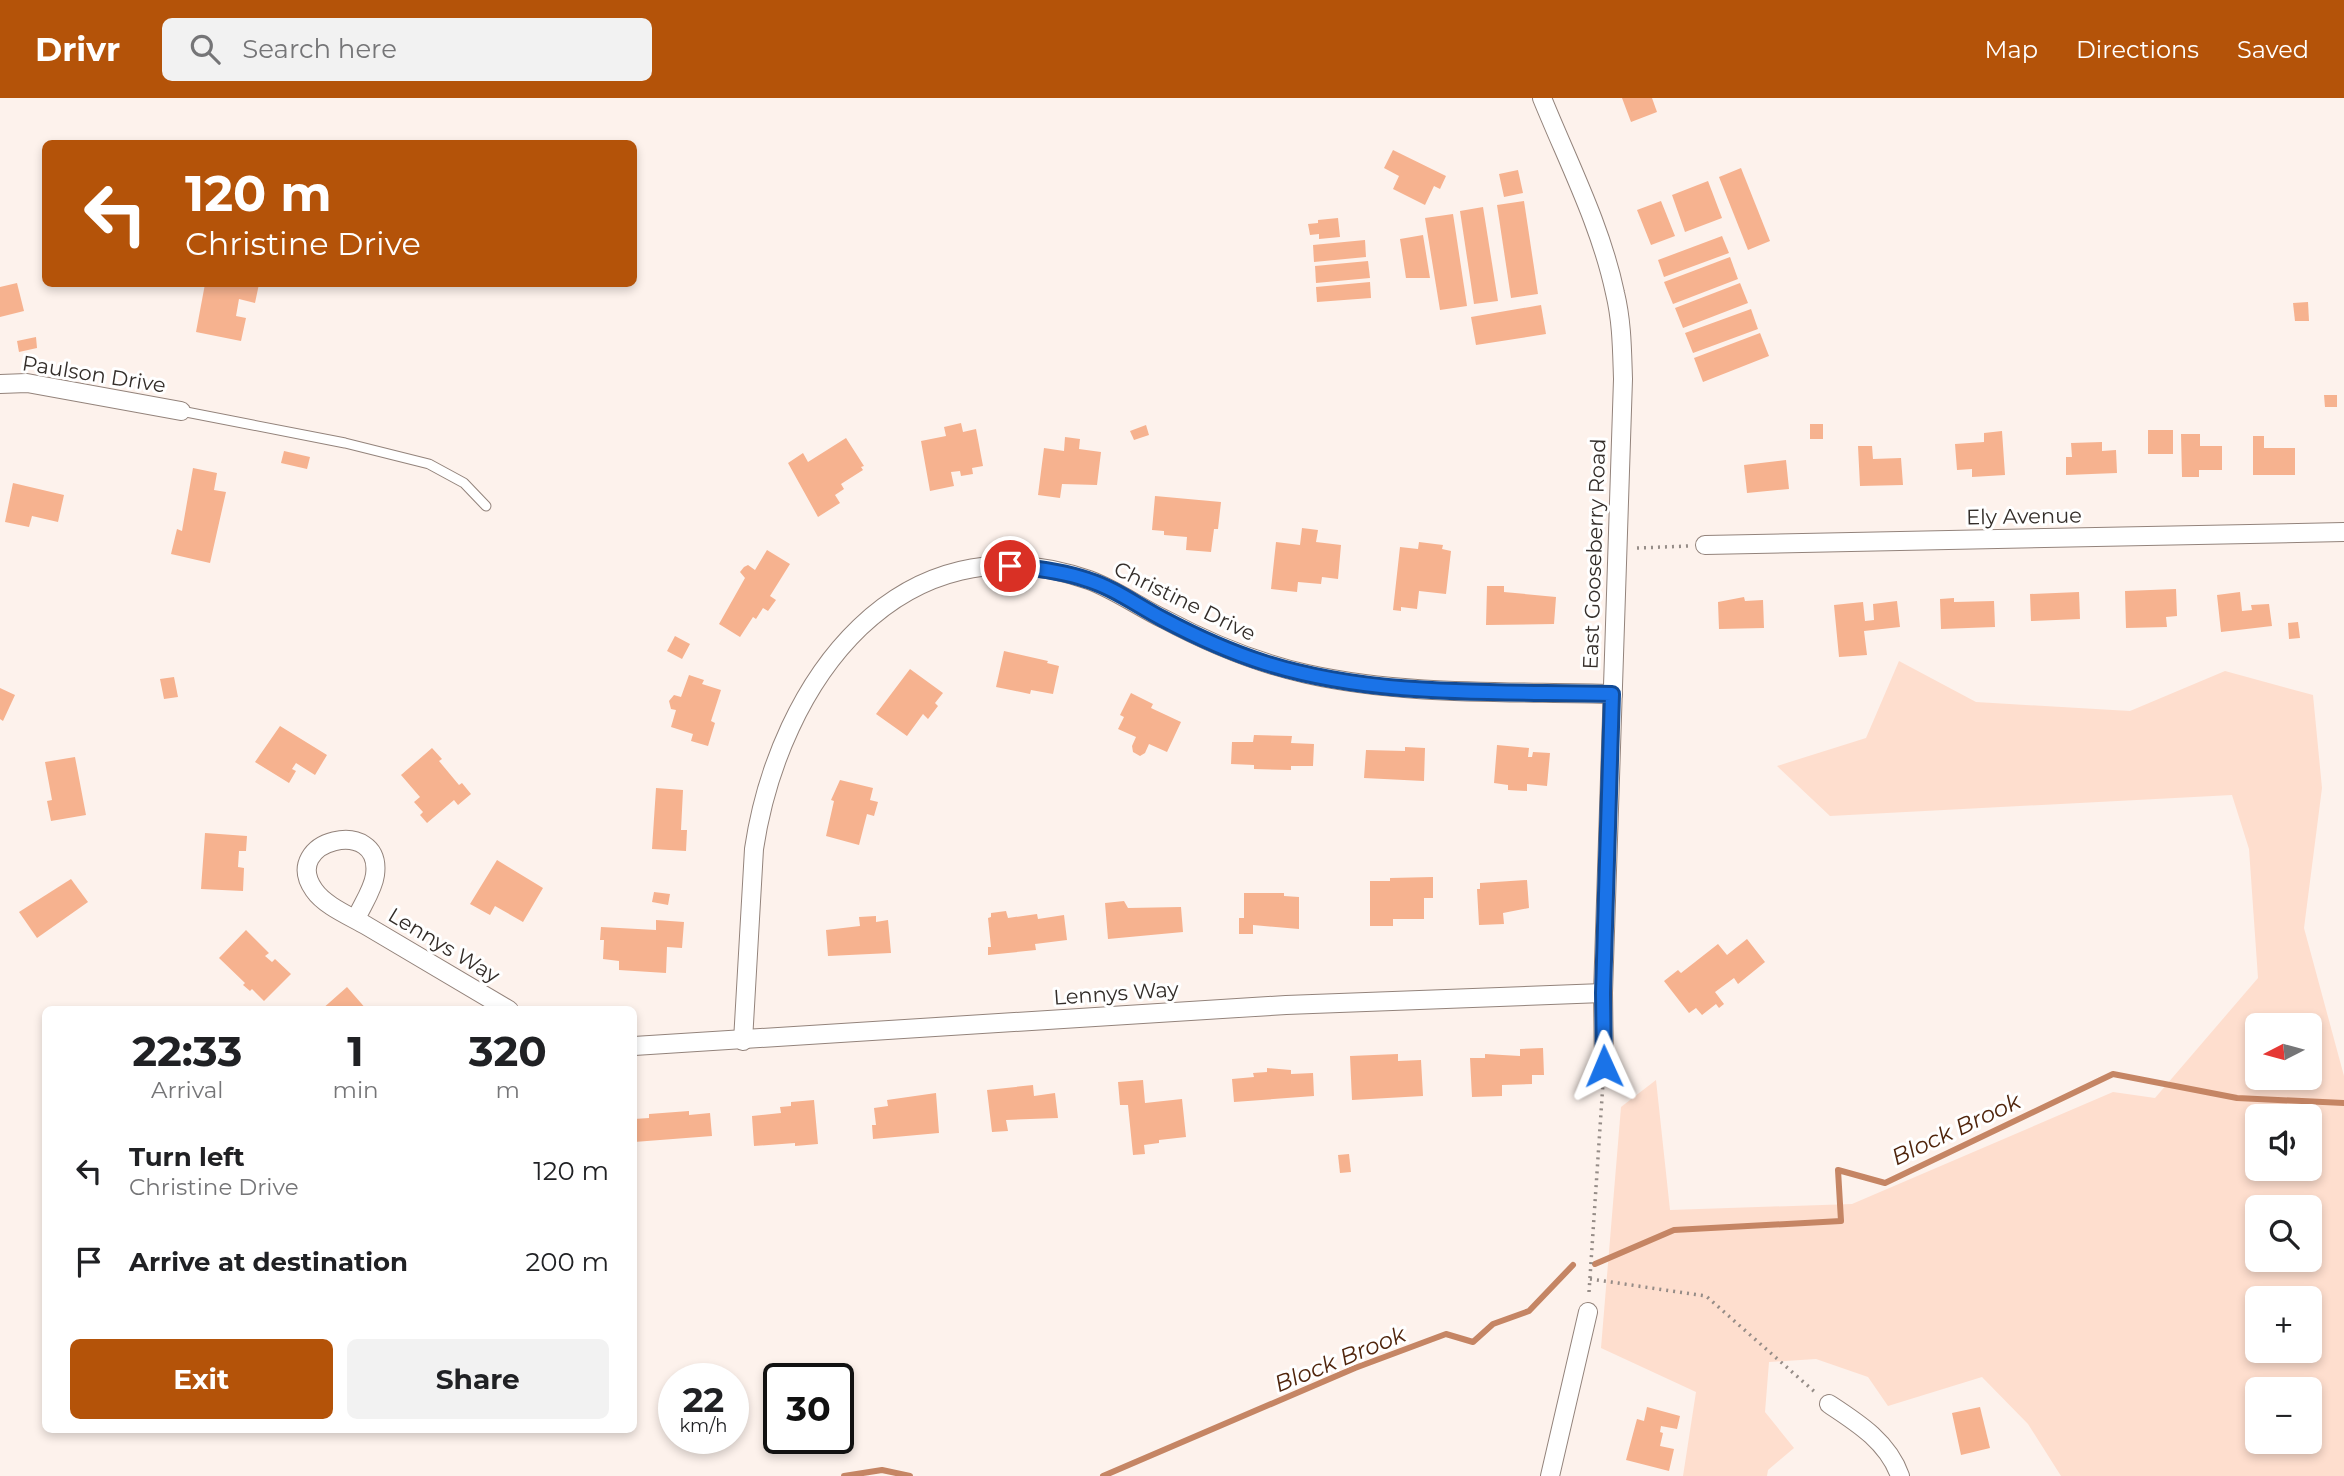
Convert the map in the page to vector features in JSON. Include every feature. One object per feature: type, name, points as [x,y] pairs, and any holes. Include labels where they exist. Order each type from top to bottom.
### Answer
[{"type":"street","name":"East Gooseberry Road","points":[[1542,98],[1600,240],[1616,295],[1622,335],[1623,379],[1603,993],[1604,1066]]},
{"type":"street","name":"Paulson Drive","points":[[0,384],[27,383],[181,411]]},
{"type":"street","name":"Ely Avenue","points":[[1705,545],[2344,532]]},
{"type":"street","name":"Christine Drive","points":[[743,1041],[754,849],[759,819],[776,759],[802,704],[835,652],[880,609],[928,583],[982,568],[1038,568],[1090,580],[1209,640],[1265,663],[1307,674],[1354,682],[1421,688],[1612,694]]},
{"type":"street","name":"Lennys Way","points":[[356,919],[373,884],[374,863],[368,851],[357,842],[343,838],[330,841],[314,854],[309,867],[309,880],[321,898],[356,919],[502,1006]]},
{"type":"street","name":"Lennys Way","points":[[637,1046],[1286,1005],[1603,993]]},
{"type":"street","points":[[1550,1476],[1588,1312]]},
{"type":"street","points":[[1829,1404],[1861,1425],[1893,1457],[1900,1476]]},
{"type":"lane","points":[[181,411],[345,443],[429,464],[464,483],[486,506]]},
{"type":"path","points":[[1617,548],[1705,545]]},
{"type":"path","points":[[1588,1312],[1604,1066]]},
{"type":"path","points":[[1590,1279],[1706,1296],[1829,1404]]},
{"type":"shaded area","points":[[1899,661],[1976,702],[2130,711],[2225,671],[2313,695],[2322,788],[2304,928],[2344,1076],[2344,1476],[2061,1476],[2028,1424],[1982,1377],[1888,1406],[1868,1377],[1816,1359],[1769,1362],[1765,1412],[1794,1448],[1768,1470],[1767,1476],[1683,1476],[1696,1392],[1601,1348],[1621,1107],[1656,1080],[1670,1210],[1852,1204],[2113,1092],[2155,1098],[2258,978],[2249,849],[2232,795],[1830,816],[1777,766],[1866,738]]},
{"type":"building","points":[[1622,98],[1652,98],[1657,112],[1631,122]]},
{"type":"building","points":[[1393,150],[1446,176],[1440,189],[1434,186],[1425,205],[1393,189],[1399,176],[1384,168]]},
{"type":"building","points":[[1741,168],[1770,241],[1748,250],[1719,177]]},
{"type":"building","points":[[1518,170],[1523,193],[1504,197],[1499,174]]},
{"type":"building","points":[[1708,181],[1722,218],[1685,232],[1672,195]]},
{"type":"building","points":[[1524,201],[1538,294],[1511,298],[1497,205]]},
{"type":"building","points":[[1661,201],[1675,236],[1651,245],[1637,210]]},
{"type":"building","points":[[1483,207],[1498,301],[1474,304],[1460,211]]},
{"type":"building","points":[[1453,214],[1467,306],[1440,310],[1425,218]]},
{"type":"building","points":[[1338,218],[1340,237],[1319,239],[1319,234],[1310,235],[1308,224]]},
{"type":"building","points":[[1423,235],[1430,278],[1406,278],[1400,239]]},
{"type":"building","points":[[1722,236],[1729,253],[1664,277],[1658,260]]},
{"type":"building","points":[[1365,240],[1366,257],[1314,262],[1313,245]]},
{"type":"building","points":[[1730,257],[1738,279],[1673,304],[1664,282]]},
{"type":"building","points":[[1368,261],[1370,278],[1316,283],[1315,266]]},
{"type":"building","points":[[1370,282],[1371,298],[1317,302],[1316,287]]},
{"type":"building","points":[[17,283],[24,311],[0,317],[0,287]]},
{"type":"building","points":[[1740,283],[1748,303],[1683,328],[1675,308]]},
{"type":"building","points":[[204,287],[258,287],[255,303],[239,299],[236,316],[246,318],[241,341],[196,332]]},
{"type":"building","points":[[2308,302],[2309,321],[2295,321],[2293,303]]},
{"type":"building","points":[[1541,305],[1546,334],[1476,345],[1471,317]]},
{"type":"building","points":[[1751,309],[1758,329],[1693,353],[1685,333]]},
{"type":"building","points":[[1760,333],[1769,356],[1703,382],[1694,358]]},
{"type":"building","points":[[36,337],[37,348],[19,352],[17,341]]},
{"type":"building","points":[[2324,395],[2337,395],[2337,407],[2325,407]]},
{"type":"building","points":[[961,423],[963,432],[976,429],[983,466],[972,468],[973,474],[961,476],[960,471],[951,472],[954,486],[930,491],[921,441],[946,436],[944,427]]},
{"type":"building","points":[[1810,424],[1823,424],[1823,439],[1810,439]]},
{"type":"building","points":[[1146,425],[1149,435],[1134,440],[1130,431]]},
{"type":"building","points":[[2148,430],[2173,430],[2173,454],[2148,454]]},
{"type":"building","points":[[2002,431],[2005,475],[1972,477],[1972,469],[1957,470],[1955,444],[1984,442],[1984,433]]},
{"type":"building","points":[[2181,434],[2200,434],[2200,446],[2222,446],[2222,470],[2199,470],[2199,477],[2182,477]]},
{"type":"building","points":[[2253,436],[2264,436],[2264,448],[2295,448],[2295,475],[2253,475]]},
{"type":"building","points":[[1065,437],[1080,439],[1079,449],[1101,452],[1097,485],[1062,484],[1060,498],[1038,495],[1044,448],[1064,451]]},
{"type":"building","points":[[846,438],[864,466],[861,467],[863,470],[841,484],[844,489],[835,495],[840,503],[818,517],[788,463],[803,453],[808,462]]},
{"type":"building","points":[[2102,442],[2102,451],[2116,450],[2117,473],[2066,475],[2066,457],[2072,457],[2071,443]]},
{"type":"building","points":[[1858,446],[1872,446],[1873,459],[1901,458],[1903,485],[1860,486]]},
{"type":"building","points":[[284,451],[310,457],[307,469],[281,463]]},
{"type":"building","points":[[1786,460],[1789,489],[1747,493],[1744,465]]},
{"type":"building","points":[[193,468],[217,473],[214,490],[226,492],[210,563],[171,554],[177,529],[182,531]]},
{"type":"building","points":[[13,483],[64,495],[58,522],[32,516],[29,527],[5,522]]},
{"type":"building","points":[[1155,496],[1221,502],[1218,529],[1214,529],[1211,552],[1186,550],[1187,537],[1164,535],[1164,531],[1152,530]]},
{"type":"building","points":[[1302,528],[1318,530],[1316,542],[1341,545],[1338,579],[1322,577],[1321,584],[1298,582],[1297,592],[1271,589],[1276,542],[1300,545]]},
{"type":"building","points":[[1419,542],[1443,545],[1442,549],[1451,551],[1446,594],[1419,591],[1417,609],[1401,607],[1401,611],[1393,610],[1400,547],[1418,549]]},
{"type":"building","points":[[767,550],[790,564],[770,596],[776,600],[768,611],[763,608],[756,619],[753,617],[740,637],[719,624],[745,578],[740,572],[748,565],[755,570]]},
{"type":"building","points":[[1487,586],[1504,586],[1504,592],[1556,597],[1554,624],[1486,625]]},
{"type":"building","points":[[2176,589],[2177,616],[2166,617],[2167,627],[2126,628],[2125,591]]},
{"type":"building","points":[[2079,592],[2080,619],[2031,621],[2030,594]]},
{"type":"building","points":[[2240,592],[2242,611],[2252,610],[2251,605],[2269,604],[2272,626],[2221,632],[2217,595]]},
{"type":"building","points":[[1744,597],[1745,601],[1763,600],[1764,628],[1719,629],[1718,602]]},
{"type":"building","points":[[1954,598],[1954,602],[1994,601],[1995,627],[1941,629],[1940,599]]},
{"type":"building","points":[[1897,601],[1900,627],[1864,631],[1867,655],[1839,657],[1834,605],[1863,602],[1865,621],[1874,620],[1873,604]]},
{"type":"building","points":[[2298,622],[2300,638],[2289,639],[2288,623]]},
{"type":"building","points":[[675,636],[690,644],[682,659],[667,651]]},
{"type":"building","points":[[1004,651],[1059,666],[1053,694],[1031,690],[1030,694],[996,687]]},
{"type":"building","points":[[910,669],[943,693],[935,703],[938,706],[928,719],[923,714],[907,736],[876,714]]},
{"type":"building","points":[[689,675],[704,680],[702,684],[721,690],[711,721],[715,723],[708,746],[691,741],[693,734],[671,727],[676,710],[671,709],[669,701],[674,695],[681,697]]},
{"type":"building","points":[[174,677],[178,697],[164,699],[160,679]]},
{"type":"building","points":[[0,688],[15,695],[3,721],[0,719]]},
{"type":"building","points":[[1131,693],[1153,704],[1151,708],[1181,722],[1167,752],[1149,744],[1145,753],[1140,756],[1133,752],[1132,746],[1136,737],[1118,729],[1124,717],[1120,715]]},
{"type":"building","points":[[280,726],[327,755],[315,775],[296,763],[292,769],[296,771],[289,783],[255,762]]},
{"type":"building","points":[[1254,735],[1292,736],[1291,743],[1314,744],[1313,766],[1291,766],[1291,770],[1254,769],[1254,765],[1231,764],[1232,742],[1253,742]]},
{"type":"building","points":[[1497,745],[1529,748],[1528,757],[1532,757],[1533,752],[1550,753],[1547,786],[1527,784],[1527,791],[1508,790],[1508,785],[1494,783]]},
{"type":"building","points":[[1405,747],[1425,748],[1424,781],[1364,778],[1366,750],[1405,751]]},
{"type":"building","points":[[432,748],[459,785],[462,783],[471,794],[458,805],[454,800],[427,823],[420,815],[423,812],[414,802],[420,797],[401,775]]},
{"type":"building","points":[[75,757],[86,815],[51,821],[47,801],[52,800],[45,762]]},
{"type":"building","points":[[840,780],[873,788],[870,800],[878,802],[874,816],[867,814],[859,845],[826,836],[834,801],[831,800]]},
{"type":"building","points":[[656,788],[683,790],[681,830],[687,830],[686,851],[652,849]]},
{"type":"building","points":[[205,833],[247,836],[246,851],[239,851],[238,867],[244,868],[243,891],[201,889]]},
{"type":"building","points":[[497,860],[543,888],[523,922],[495,906],[490,915],[470,904]]},
{"type":"building","points":[[1433,877],[1433,898],[1424,898],[1424,919],[1393,919],[1393,926],[1370,926],[1370,881]]},
{"type":"building","points":[[71,879],[88,902],[37,938],[19,912]]},
{"type":"building","points":[[1527,880],[1529,908],[1503,913],[1504,924],[1479,925],[1477,889],[1480,889],[1480,883]]},
{"type":"building","points":[[654,892],[670,894],[668,905],[652,902]]},
{"type":"building","points":[[1244,893],[1284,893],[1284,896],[1299,897],[1299,929],[1253,925],[1253,934],[1239,934],[1239,918],[1244,918]]},
{"type":"building","points":[[1124,901],[1128,908],[1181,907],[1183,932],[1108,939],[1105,903]]},
{"type":"building","points":[[1006,911],[1008,918],[1037,914],[1038,919],[1064,915],[1067,940],[1035,944],[1036,950],[988,955],[988,947],[991,947],[988,918],[991,913]]},
{"type":"building","points":[[876,916],[876,922],[888,920],[891,953],[828,956],[826,930],[860,926],[859,917]]},
{"type":"building","points":[[656,920],[684,922],[682,948],[667,947],[666,973],[619,970],[619,961],[603,959],[604,940],[600,940],[601,927],[656,930]]},
{"type":"building","points":[[246,930],[269,953],[265,956],[272,962],[275,959],[291,974],[264,1001],[252,989],[250,991],[243,985],[245,983],[219,958]]},
{"type":"building","points":[[1747,939],[1765,962],[1738,984],[1734,978],[1715,992],[1724,1004],[1719,1008],[1716,1004],[1702,1015],[1696,1008],[1689,1013],[1664,981],[1678,970],[1681,973],[1718,944],[1727,955]]},
{"type":"building","points":[[347,987],[364,1006],[326,1006]]},
{"type":"building","points":[[1543,1048],[1544,1075],[1532,1075],[1532,1084],[1502,1085],[1502,1096],[1472,1097],[1470,1058],[1485,1058],[1485,1054],[1520,1056],[1520,1049]]},
{"type":"building","points":[[1398,1054],[1398,1061],[1421,1060],[1423,1096],[1352,1100],[1350,1056]]},
{"type":"building","points":[[1267,1068],[1291,1070],[1291,1074],[1313,1073],[1314,1096],[1234,1102],[1232,1079],[1254,1077],[1253,1073],[1267,1072]]},
{"type":"building","points":[[1143,1080],[1145,1103],[1182,1099],[1186,1137],[1159,1140],[1159,1143],[1144,1145],[1145,1154],[1133,1155],[1128,1105],[1120,1105],[1118,1082]]},
{"type":"building","points":[[1033,1085],[1034,1096],[1055,1093],[1058,1118],[1006,1120],[1008,1131],[992,1132],[987,1090]]},
{"type":"building","points":[[936,1093],[939,1133],[873,1139],[872,1125],[876,1125],[874,1108],[888,1106],[887,1100]]},
{"type":"building","points":[[814,1100],[818,1144],[754,1146],[752,1116],[781,1113],[780,1107],[791,1106],[791,1102]]},
{"type":"building","points":[[689,1111],[689,1115],[710,1113],[712,1136],[637,1142],[637,1119],[649,1118],[649,1114]]},
{"type":"building","points":[[1349,1154],[1351,1172],[1340,1173],[1338,1155]]},
{"type":"building","points":[[1647,1407],[1680,1416],[1677,1429],[1661,1426],[1660,1432],[1663,1433],[1660,1446],[1674,1449],[1669,1471],[1626,1460],[1637,1419],[1644,1421]]},
{"type":"building","points":[[1980,1407],[1990,1448],[1961,1455],[1952,1413]]},
{"type":"waterway","name":"Block Brook","points":[[1595,1264],[1674,1230],[1841,1221],[1838,1170],[1885,1183],[2113,1074],[2237,1098],[2344,1103]]},
{"type":"waterway","name":"Block Brook","points":[[1103,1476],[1355,1368],[1446,1334],[1473,1342],[1493,1324],[1529,1311],[1573,1265]]},
{"type":"waterway","name":"Block Brook","points":[[844,1476],[882,1470],[910,1476]]},
{"type":"route","points":[[1010,566],[1038,568],[1090,580],[1165,620],[1239,653],[1307,674],[1386,686],[1612,694],[1603,993],[1604,1066]]}]
